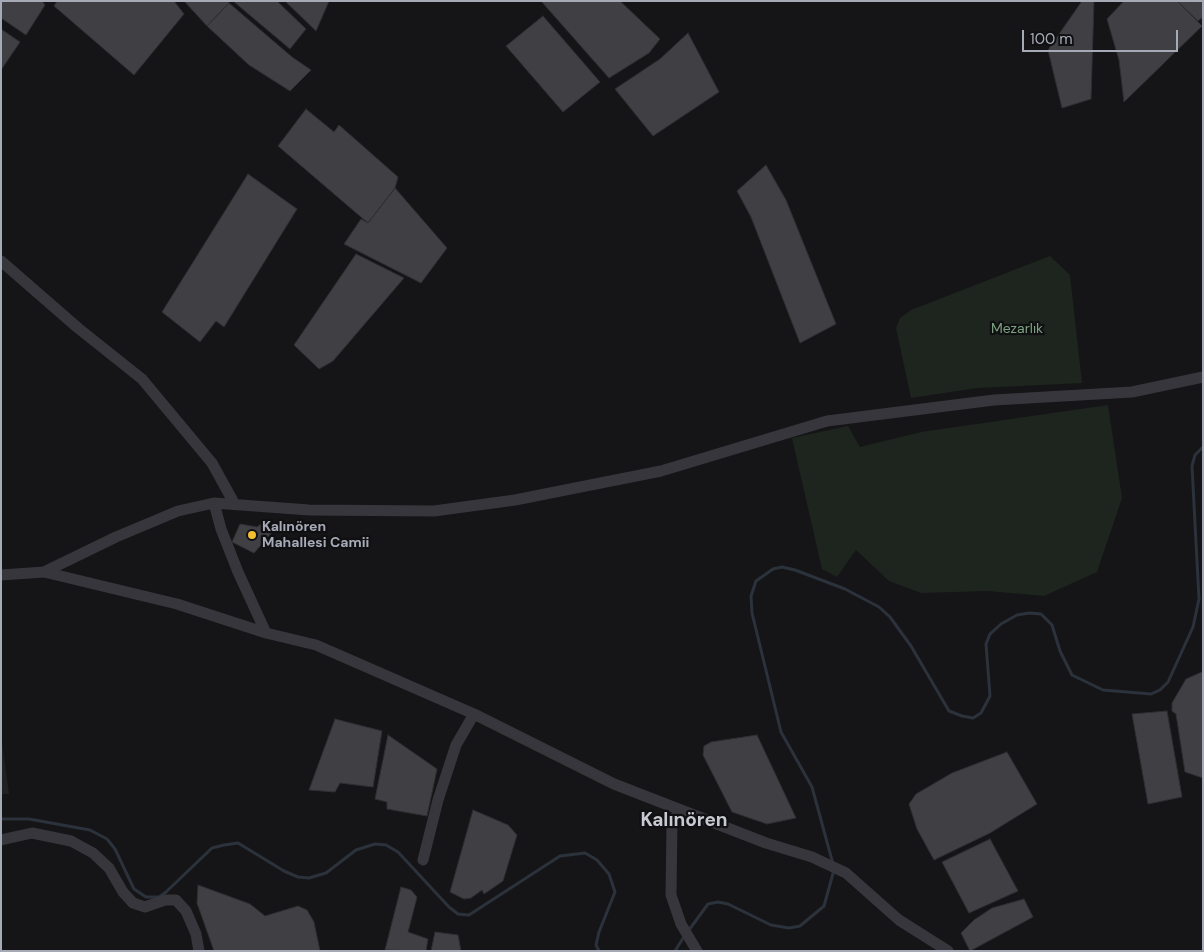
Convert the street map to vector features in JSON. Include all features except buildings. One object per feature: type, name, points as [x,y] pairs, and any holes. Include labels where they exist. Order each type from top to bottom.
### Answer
[{"type":"street","points":[[1,261],[78,328],[142,378],[212,463],[234,503]]},
{"type":"street","points":[[44,572],[116,537],[178,511],[214,503],[310,510],[434,511],[515,500],[661,471],[827,421],[994,400],[1132,392],[1203,377]]},
{"type":"street","points":[[214,503],[221,530],[234,563],[266,633]]},
{"type":"street","points":[[1,575],[44,572],[177,604],[266,633],[316,645],[474,714],[614,784],[679,811],[812,858],[846,873],[899,920],[948,951]]},
{"type":"street","points":[[423,860],[438,800],[456,745],[474,714]]},
{"type":"street","points":[[679,811],[672,823],[671,895],[681,924],[697,951]]},
{"type":"street","points":[[1,840],[32,833],[71,840],[93,853],[109,868],[123,892],[133,903],[145,906],[165,900],[176,900],[186,911],[196,934],[199,951]]},
{"type":"shaded area","points":[[1,736],[9,794],[1,794]]},
{"type":"green space","name":"Mezarlık","points":[[1050,256],[1070,275],[1082,383],[977,388],[911,398],[896,328],[900,318],[911,310]]},
{"type":"green space","points":[[1108,405],[1122,498],[1097,572],[1044,596],[988,591],[921,593],[889,581],[856,550],[837,577],[822,569],[792,438],[848,426],[860,447],[921,432]]},
{"type":"waterway","points":[[833,864],[812,787],[781,732],[752,613],[751,596],[756,581],[773,569],[782,567],[845,589],[879,607],[890,617],[911,646],[949,711],[962,716],[973,718],[981,713],[990,696],[986,644],[990,634],[1001,624],[1017,615],[1029,613],[1041,614],[1052,625],[1060,651],[1072,675],[1103,690],[1151,694],[1160,690],[1168,682],[1193,627],[1199,599],[1192,466],[1195,455],[1203,447]]},
{"type":"waterway","points":[[1,819],[29,819],[90,830],[107,839],[115,849],[134,889],[146,897],[159,897],[212,848],[224,845],[238,843],[284,871],[298,877],[309,878],[326,873],[356,850],[375,844],[386,845],[398,852],[449,907],[458,914],[469,915],[560,856],[585,853],[597,860],[609,874],[615,892],[599,932],[596,945],[599,951]]},
{"type":"waterway","points":[[689,930],[708,904],[718,902],[728,904],[771,925],[789,928],[800,926],[824,906],[834,870]]},
{"type":"waterway","points":[[675,951],[685,935]]},
{"type":"place","name":"Kalınören Mahallesi Camii","points":[[252,535]]},
{"type":"district","name":"Kalınören","points":[[684,821]]}]
